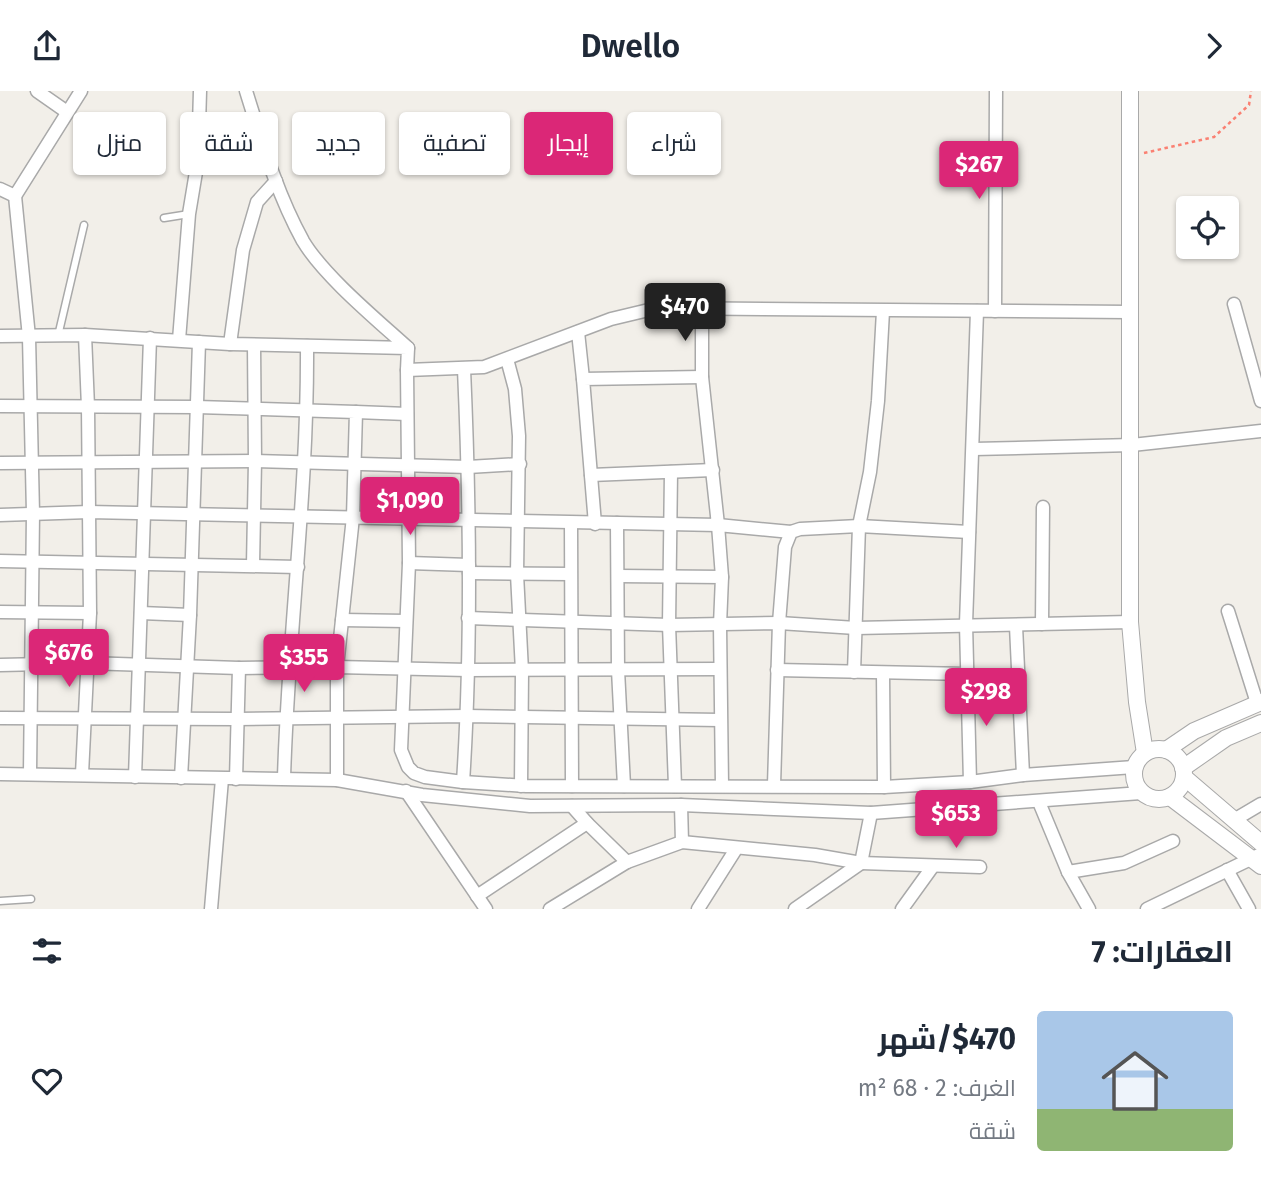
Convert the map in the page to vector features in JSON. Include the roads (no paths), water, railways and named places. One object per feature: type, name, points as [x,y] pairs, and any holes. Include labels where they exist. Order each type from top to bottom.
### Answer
[{"type":"street","points":[[37,91],[67,112]]},
{"type":"street","points":[[30,773],[33,513],[29,337],[15,196],[81,91]]},
{"type":"street","points":[[199,112],[200,91]]},
{"type":"street","points":[[246,91],[253,112]]},
{"type":"street","points":[[995,311],[996,91]]},
{"type":"street","points":[[1130,91],[1130,622],[1137,702],[1145,753]]},
{"type":"street","points":[[179,340],[189,214],[196,175]]},
{"type":"street","points":[[273,175],[304,242],[336,279],[408,348],[409,562],[401,750],[408,767],[414,773],[463,782],[521,786],[884,787],[1134,767]]},
{"type":"street","points":[[230,344],[243,250],[257,202],[276,181]]},
{"type":"street","points":[[0,189],[15,196]]},
{"type":"street","points":[[1234,304],[1261,401]]},
{"type":"street","points":[[407,370],[484,367],[611,319],[657,308],[1129,312]]},
{"type":"street","points":[[702,308],[702,377],[722,577],[719,625],[722,786]]},
{"type":"street","points":[[854,672],[859,526],[870,472],[878,401],[883,311]]},
{"type":"street","points":[[970,782],[966,624],[978,311]]},
{"type":"street","points":[[578,332],[595,524]]},
{"type":"street","points":[[0,336],[85,335],[254,345],[408,348]]},
{"type":"street","points":[[82,774],[90,563],[85,335]]},
{"type":"street","points":[[135,777],[150,338]]},
{"type":"street","points":[[181,778],[197,461],[199,342]]},
{"type":"street","points":[[253,565],[254,345]]},
{"type":"street","points":[[284,778],[288,667],[306,462],[307,346]]},
{"type":"street","points":[[507,359],[515,389],[520,464],[517,573],[522,670],[521,786]]},
{"type":"street","points":[[463,782],[467,716],[469,569],[464,369]]},
{"type":"street","points":[[583,379],[702,377]]},
{"type":"street","points":[[0,406],[197,407],[407,414]]},
{"type":"street","points":[[337,779],[337,667],[353,517],[356,412]]},
{"type":"street","points":[[974,449],[1132,445],[1261,431]]},
{"type":"street","points":[[0,463],[255,461],[468,467],[520,464]]},
{"type":"street","points":[[591,475],[713,470]]},
{"type":"street","points":[[671,472],[669,625],[675,786]]},
{"type":"street","points":[[1042,624],[1043,507]]},
{"type":"street","points":[[0,515],[89,512],[718,525],[791,532],[800,529],[859,526],[969,532]]},
{"type":"street","points":[[571,523],[572,786]]},
{"type":"street","points":[[617,523],[618,670],[624,786]]},
{"type":"street","points":[[774,785],[779,623],[785,547],[791,532]]},
{"type":"street","points":[[0,561],[298,567]]},
{"type":"street","points":[[409,562],[517,573],[570,574]]},
{"type":"street","points":[[619,576],[722,577]]},
{"type":"street","points":[[1166,750],[1194,731],[1259,702],[1228,611]]},
{"type":"street","points":[[0,613],[89,613]]},
{"type":"street","points":[[141,613],[190,615]]},
{"type":"street","points":[[468,618],[669,625],[779,623],[856,628],[1130,622]]},
{"type":"street","points":[[342,620],[406,621]]},
{"type":"street","points":[[1016,626],[1023,775]]},
{"type":"street","points":[[0,665],[87,663],[239,668],[720,669]]},
{"type":"street","points":[[236,779],[239,668]]},
{"type":"street","points":[[777,670],[967,674]]},
{"type":"street","points":[[883,673],[884,787]]},
{"type":"street","points":[[0,717],[237,719],[467,716],[720,720]]},
{"type":"street","points":[[1261,723],[1226,737],[1184,773],[1179,790],[1170,797],[1153,800],[1141,793],[1134,781],[1134,767],[1145,753],[1155,749],[1166,750],[1177,757],[1184,773],[1261,843]]},
{"type":"street","points":[[0,774],[337,779],[471,801],[572,806],[681,805],[871,813],[1141,793]]},
{"type":"street","points":[[211,909],[222,779]]},
{"type":"street","points":[[406,791],[486,909]]},
{"type":"street","points":[[1170,797],[1257,860]]},
{"type":"street","points":[[1039,802],[1068,872],[1089,909]]},
{"type":"street","points":[[1234,820],[1261,804]]},
{"type":"street","points":[[681,805],[682,842]]},
{"type":"street","points":[[572,806],[627,862]]},
{"type":"street","points":[[794,909],[861,863],[871,813]]},
{"type":"street","points":[[477,896],[587,823]]},
{"type":"street","points":[[1068,872],[1124,863],[1173,841]]},
{"type":"street","points":[[550,909],[627,862],[682,842],[815,855],[861,863],[980,867]]},
{"type":"street","points":[[698,909],[736,849]]},
{"type":"street","points":[[1147,909],[1227,870],[1257,860]]},
{"type":"street","points":[[902,909],[933,866]]},
{"type":"street","points":[[1227,870],[1249,909]]},
{"type":"lane","points":[[164,218],[189,214]]},
{"type":"lane","points":[[58,336],[84,225]]},
{"type":"lane","points":[[0,901],[31,899]]}]
